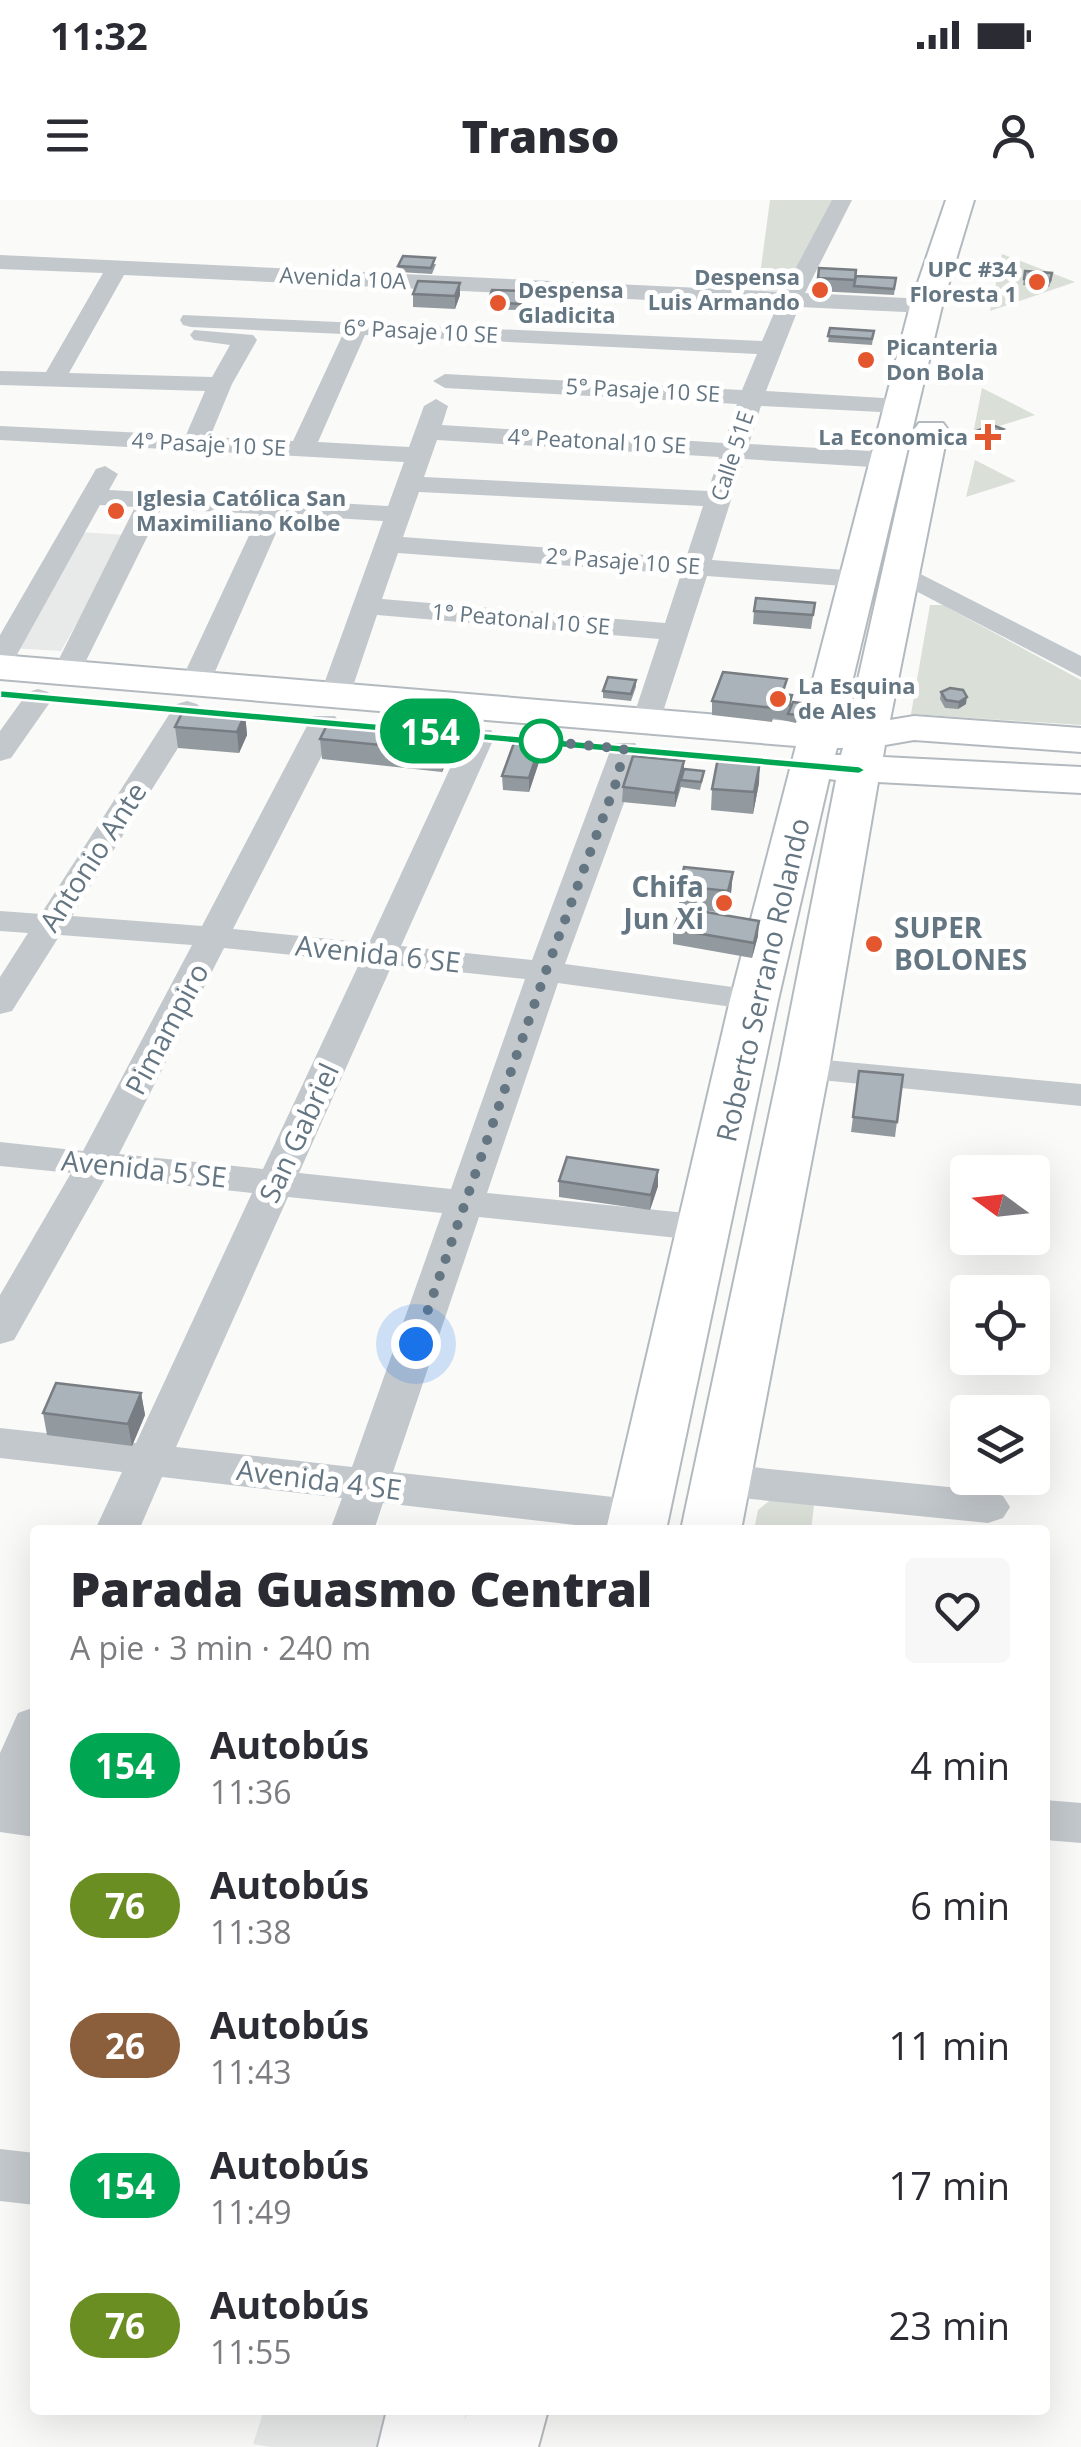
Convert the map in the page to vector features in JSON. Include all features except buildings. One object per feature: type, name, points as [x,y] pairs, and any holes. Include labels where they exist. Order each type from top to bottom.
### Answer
[{"type":"main road","name":"Roberto Serrano Rolando","points":[[712,1525],[804,1069],[858,579],[926,306],[960,200]]},
{"type":"main road","points":[[950,340],[966,269],[989,200]]},
{"type":"main road","name":"Roberto Serrano Rolando","points":[[637,1523],[754,1000],[899,571],[937,402]]},
{"type":"main road","points":[[0,664],[35,688],[191,696],[840,752],[908,768],[1081,780]]},
{"type":"main road","points":[[330,708],[480,736],[635,735]]},
{"type":"main road","points":[[840,752],[914,728],[1081,740]]},
{"type":"main road","points":[[840,752],[912,746],[1081,757]]},
{"type":"main road","points":[[840,752],[907,784],[1081,796]]},
{"type":"main road","points":[[419,2447],[426,2415]]},
{"type":"main road","points":[[497,2447],[507,2415]]},
{"type":"main road","points":[[522,2447],[527,2415]]},
{"type":"street","name":"Calle 51E","points":[[354,1525],[546,971],[675,632],[752,395],[791,300],[842,200]]},
{"type":"street","name":"Avenida 10A","points":[[2,266],[118,268],[200,304],[478,285],[926,306]]},
{"type":"street","points":[[53,380],[118,268]]},
{"type":"street","name":"Pimampiro","points":[[0,1330],[95,1164],[330,708],[478,285]]},
{"type":"street","points":[[195,443],[220,384],[245,340],[200,304]]},
{"type":"street","name":"6° Pasaje 10 SE","points":[[200,304],[357,328],[771,348]]},
{"type":"street","points":[[302,449],[357,328]]},
{"type":"street","points":[[0,378],[161,375],[220,384]]},
{"type":"street","name":"5° Pasaje 10 SE","points":[[445,380],[900,406]]},
{"type":"street","points":[[0,458],[7,434]]},
{"type":"street","name":"4° Pasaje 10 SE","points":[[7,434],[302,449],[423,443]]},
{"type":"street","points":[[0,664],[123,440]]},
{"type":"street","name":"4° Peatonal 10 SE","points":[[423,443],[734,448],[888,460]]},
{"type":"street","points":[[409,484],[718,499]]},
{"type":"street","points":[[92,497],[398,514]]},
{"type":"street","points":[[0,752],[35,688],[152,500]]},
{"type":"street","name":"Antonio Ante","points":[[0,1004],[191,696],[275,507]]},
{"type":"street","name":"2° Pasaje 10 SE","points":[[388,544],[858,579]]},
{"type":"street","points":[[899,571],[1081,668]]},
{"type":"street","name":"1° Peatonal 10 SE","points":[[366,606],[675,632]]},
{"type":"street","name":"San Gabriel","points":[[119,1525],[480,736]]},
{"type":"street","name":"Avenida 6 SE","points":[[0,920],[215,937],[546,971],[754,1000]]},
{"type":"street","points":[[804,1069],[1081,1095]]},
{"type":"street","name":"Avenida 5 SE","points":[[0,1154],[706,1228]]},
{"type":"street","name":"Avenida 4 SE","points":[[0,1443],[367,1486],[637,1523]]},
{"type":"street","points":[[721,1480],[988,1507]]},
{"type":"street","points":[[30,1738],[0,1811],[30,1816]]},
{"type":"street","points":[[1050,1820],[1081,1823]]},
{"type":"street","points":[[0,2174],[30,2178]]},
{"type":"shaded area","points":[[770,200],[833,200],[786,291],[758,290]]},
{"type":"shaded area","points":[[1002,254],[1075,282],[990,311]]},
{"type":"shaded area","points":[[982,388],[1035,415],[973,434]]},
{"type":"shaded area","points":[[975,460],[1016,481],[966,497]]},
{"type":"shaded area","points":[[79,532],[126,535],[61,651],[10,648]]},
{"type":"shaded area","points":[[930,605],[943,605],[1081,680],[1081,725],[911,714]]},
{"type":"shaded area","points":[[774,1497],[815,1497],[812,1525],[755,1525],[758,1510]]},
{"type":"shaded area","points":[[262,2415],[397,2415],[387,2447],[253,2444]]},
{"type":"bus line","name":"154","points":[[0,694],[859,770]]},
{"type":"place","name":"UPC #34 Floresta 1","points":[[1037,282]]},
{"type":"place","name":"Despensa Luis Armando","points":[[820,290]]},
{"type":"place","name":"Despensa Gladicita","points":[[498,303]]},
{"type":"place","name":"Picanteria Don Bola","points":[[866,360]]},
{"type":"place","name":"La Economica","points":[[988,437]]},
{"type":"place","name":"Iglesia Católica San Maximiliano Kolbe","points":[[116,511]]},
{"type":"place","name":"La Esquina de Ales","points":[[778,699]]},
{"type":"place","name":"Chifa Jun Xi","points":[[724,903]]},
{"type":"place","name":"SUPER BOLONES","points":[[874,944]]},
{"type":"route","points":[[416,1344],[617,780],[624,749],[541,741]]}]
